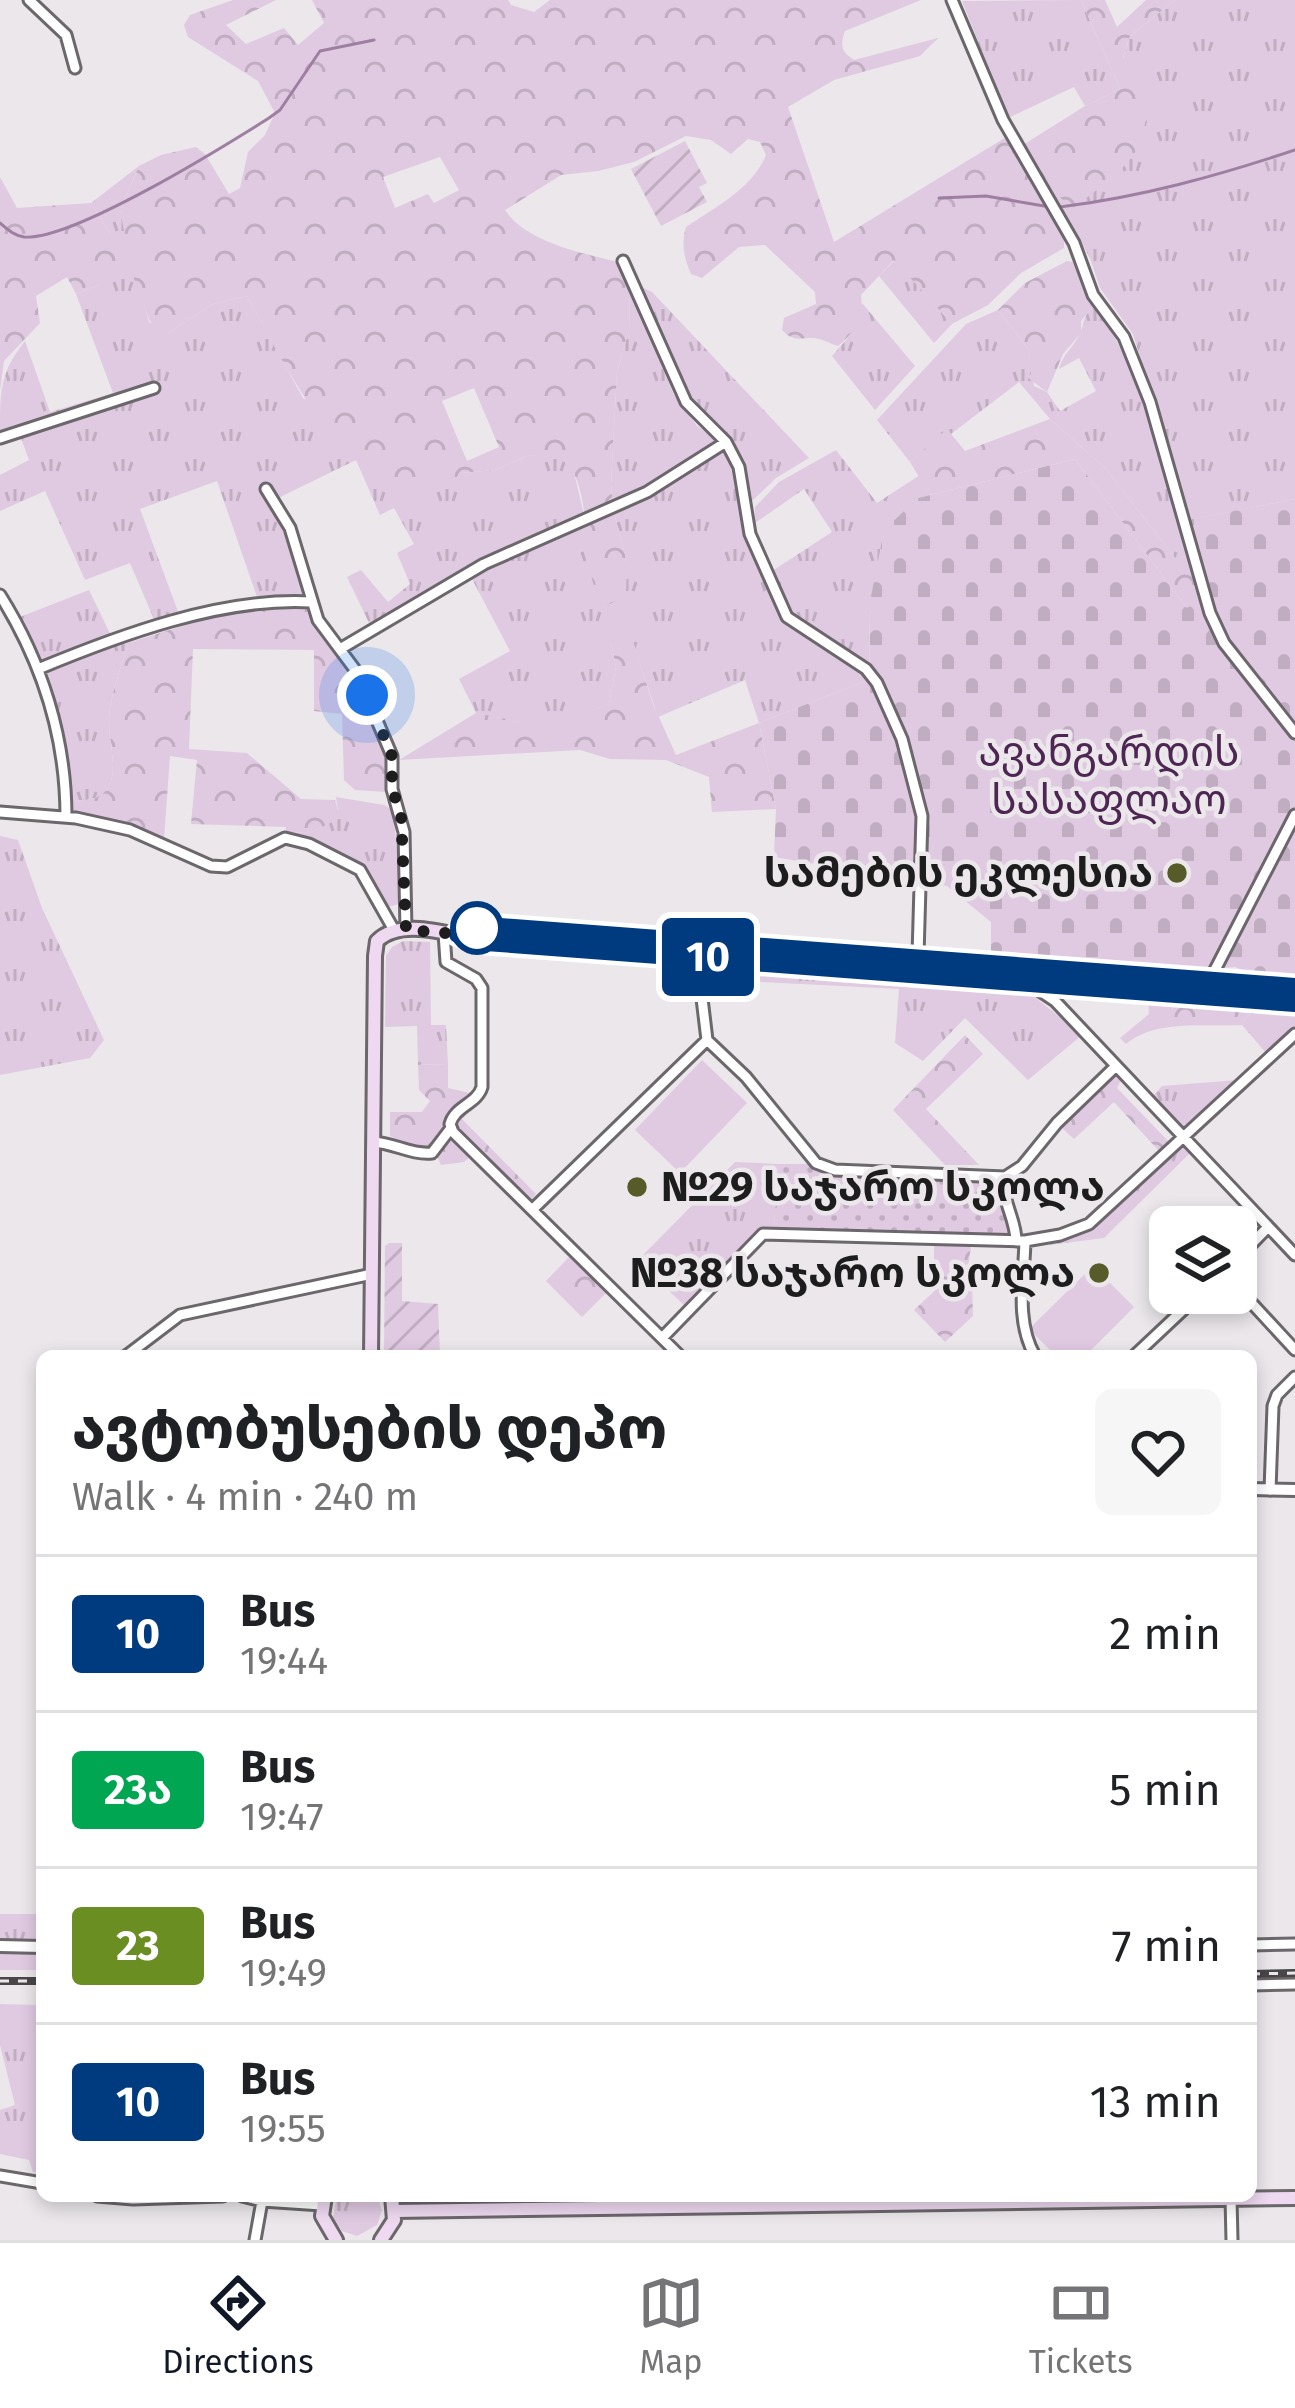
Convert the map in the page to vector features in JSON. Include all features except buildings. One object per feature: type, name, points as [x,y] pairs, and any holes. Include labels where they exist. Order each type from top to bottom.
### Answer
[{"type":"main road","points":[[450,933],[487,926],[1295,987]]},
{"type":"main road","points":[[371,1350],[375,956],[377,941],[400,930],[450,933],[486,942],[1295,1003]]},
{"type":"main road","points":[[1257,2198],[1295,2198]]},
{"type":"main road","points":[[323,2202],[325,2227],[336,2240]]},
{"type":"main road","points":[[381,2240],[391,2229],[394,2203],[552,2202]]},
{"type":"street","points":[[29,0],[65,35],[75,68]]},
{"type":"street","points":[[952,0],[1003,120],[1074,243],[1093,295],[1130,352],[1150,402],[1216,628],[1295,733]]},
{"type":"street","points":[[623,261],[686,402],[726,442],[746,490],[750,534],[788,617],[866,669],[902,739],[922,816],[918,956]]},
{"type":"street","points":[[0,438],[154,388]]},
{"type":"street","points":[[340,649],[484,564],[647,492],[726,442]]},
{"type":"street","points":[[266,489],[290,528],[318,620],[356,671],[392,756],[392,789],[404,832],[400,930]]},
{"type":"street","points":[[0,595],[38,669],[57,727],[66,817]]},
{"type":"street","points":[[38,669],[212,611],[267,600],[311,602]]},
{"type":"street","points":[[0,812],[66,817],[130,830],[211,866],[227,867],[285,838],[309,844],[360,870],[400,930]]},
{"type":"street","points":[[1202,995],[1295,814]]},
{"type":"street","points":[[373,1142],[432,1154],[451,1128],[454,1114],[481,1094],[482,988],[476,979],[446,962],[450,933]]},
{"type":"street","points":[[695,940],[707,1040],[746,1077],[822,1168],[1005,1177],[1022,1166],[1057,1123],[1116,1066]]},
{"type":"street","points":[[1040,966],[1037,989],[1055,1001],[1295,1255]]},
{"type":"street","points":[[662,1337],[755,1240],[772,1232],[1020,1241],[1060,1235],[1089,1224],[1295,1034]]},
{"type":"street","points":[[533,1209],[707,1040]]},
{"type":"street","points":[[451,1128],[674,1350]]},
{"type":"street","points":[[1005,1177],[1002,1188],[1020,1241],[1022,1318],[1031,1350]]},
{"type":"street","points":[[1257,1238],[1268,1227]]},
{"type":"street","points":[[134,1350],[180,1315],[372,1274]]},
{"type":"street","points":[[1257,1309],[1295,1350]]},
{"type":"street","points":[[1140,1350],[1179,1314]]},
{"type":"street","points":[[1270,1490],[1273,1406],[1276,1395],[1295,1377]]},
{"type":"street","points":[[1257,1489],[1295,1490]]},
{"type":"street","points":[[1257,1945],[1295,1944]]},
{"type":"street","points":[[0,1946],[36,1947]]},
{"type":"street","points":[[1257,1984],[1295,1984]]},
{"type":"street","points":[[0,2176],[36,2182]]},
{"type":"street","points":[[255,2240],[262,2202]]},
{"type":"street","points":[[1231,2202],[1232,2240]]},
{"type":"green space","points":[[233,0],[276,0],[226,25],[246,44],[284,28],[298,45],[324,23],[312,0],[508,0],[534,12],[550,0],[921,0],[845,31],[842,44],[854,60],[938,38],[920,56],[834,80],[788,107],[834,242],[1008,136],[1064,234],[1064,248],[1021,273],[988,305],[952,324],[894,260],[861,295],[856,324],[838,346],[816,338],[793,338],[782,330],[784,318],[816,304],[815,292],[765,245],[739,247],[702,278],[691,274],[685,257],[686,227],[752,178],[766,155],[760,142],[748,139],[731,154],[711,140],[686,136],[634,162],[561,175],[505,210],[540,238],[618,262],[630,291],[629,330],[617,372],[611,484],[627,562],[626,597],[604,606],[590,571],[581,494],[565,459],[529,455],[495,470],[460,473],[441,485],[397,485],[369,471],[319,418],[247,296],[213,304],[168,333],[150,321],[136,288],[120,211],[139,166],[196,147],[229,194],[240,188],[248,152],[265,135],[275,113],[258,81],[188,37],[184,25],[190,15]],"holes":[[[440,157],[459,190],[434,203],[428,194],[395,208],[383,177]],[[474,388],[499,447],[467,461],[442,401]]]},
{"type":"green space","points":[[1081,0],[1120,89],[1085,106],[1074,87],[1008,118],[962,1]]},
{"type":"green space","points":[[1081,0],[1105,0],[1117,27],[1146,0],[1175,0],[1130,36],[1123,57],[1145,101],[1147,119],[1137,150],[1114,176],[1073,208],[1052,191],[1023,145],[1120,89]]},
{"type":"green space","points":[[1175,0],[1295,0],[1295,499],[1190,520],[1133,334],[1100,288],[1090,258],[1052,191],[1073,207],[1145,102],[1123,58],[1130,36]]},
{"type":"green space","points":[[685,141],[707,183],[699,187],[707,202],[661,226],[631,169]]},
{"type":"green space","points":[[139,166],[120,211],[149,322],[168,333],[213,304],[247,296],[303,398],[460,473],[495,470],[529,455],[565,458],[573,468],[584,515],[502,550],[369,623],[347,577],[361,570],[388,602],[410,584],[397,553],[414,544],[394,508],[380,515],[356,460],[270,502],[295,559],[303,598],[257,597],[217,481],[140,509],[180,617],[156,624],[130,563],[85,580],[45,491],[0,511],[0,475],[29,460],[17,427],[0,433],[1,394],[6,373],[25,341],[50,412],[113,393],[76,294],[99,285],[110,234],[91,203]]},
{"type":"green space","points":[[0,177],[17,208],[91,203],[110,234],[119,266],[99,285],[76,294],[67,277],[36,296],[40,323],[4,361],[0,391]]},
{"type":"green space","points":[[895,260],[952,324],[934,343],[879,276]]},
{"type":"green space","points":[[1073,262],[1093,306],[1081,321],[1081,333],[1063,354],[1047,392],[1027,377],[1031,374],[1029,350],[998,310],[1025,283]]},
{"type":"green space","points":[[637,285],[652,292],[809,458],[776,478],[752,501],[731,441],[684,393]]},
{"type":"green space","points":[[630,291],[674,395],[697,426],[718,439],[730,459],[745,509],[746,538],[763,577],[832,532],[804,489],[755,523],[754,532],[755,507],[779,482],[836,450],[877,503],[920,475],[930,495],[918,498],[869,607],[870,679],[759,723],[745,680],[658,717],[626,622],[611,643],[616,667],[609,704],[546,728],[476,713],[459,679],[510,651],[471,577],[586,522],[588,532],[627,562],[611,484],[617,372],[629,330]]},
{"type":"green space","points":[[862,303],[915,366],[875,410],[832,356],[847,339]]},
{"type":"green space","points":[[1093,306],[1141,393],[1187,556],[1176,559],[1105,468],[1050,419],[1019,382],[951,434],[947,430],[910,462],[877,420],[966,324],[998,310],[1029,350],[1034,386],[1047,392],[1060,411],[1096,391],[1079,358],[1059,369]]},
{"type":"green space","points":[[1050,419],[1105,468],[1176,559],[1187,556],[1200,599],[1187,608],[1075,459],[930,495],[910,462],[947,429],[965,451]]},
{"type":"green space","name":"ავანგარდის სასაფლაო","points":[[1075,459],[1187,608],[1200,598],[1178,522],[1295,499],[1295,981],[1265,979],[1235,967],[1183,971],[991,956],[991,922],[947,886],[774,857],[776,809],[759,723],[870,679],[869,607],[884,530],[918,498]]},
{"type":"green space","points":[[89,590],[116,646],[128,643],[110,710],[110,784],[91,799],[72,800],[62,730],[20,617]]},
{"type":"green space","points":[[276,603],[307,609],[321,637],[348,668],[385,753],[386,792],[355,790],[344,780],[342,714],[314,711],[314,650],[193,649],[189,749],[247,753],[301,799],[335,800],[340,818],[312,832],[191,824],[197,760],[170,756],[164,839],[131,825],[71,813],[72,800],[91,799],[110,784],[110,710],[128,643],[214,616]]},
{"type":"green space","points":[[627,622],[653,704],[676,755],[759,723],[776,809],[712,812],[709,777],[666,760],[610,759],[580,750],[399,760],[476,713],[546,727],[609,704],[616,667],[611,643],[616,626]]},
{"type":"green space","points":[[336,797],[393,810],[402,903],[388,907],[363,866],[286,833],[312,832],[339,818]]},
{"type":"green space","points":[[0,836],[18,840],[42,908],[104,1040],[90,1058],[0,1075]]},
{"type":"green space","points":[[403,941],[430,942],[431,1025],[446,1025],[448,1064],[418,1065],[417,1026],[385,1027],[386,956]]},
{"type":"green space","points":[[702,968],[1030,987],[1031,994],[1082,1035],[1028,1080],[965,1018],[923,1061],[895,1043],[899,989],[703,979]]},
{"type":"green space","points":[[1148,998],[1262,1009],[1246,1017],[1242,1025],[1166,1028],[1126,1044],[1120,1038],[1149,1014]]},
{"type":"green space","points":[[1262,1009],[1295,1012],[1295,1027],[1266,1053],[1242,1025],[1246,1017]]},
{"type":"green space","points":[[965,1035],[983,1054],[926,1109],[979,1165],[945,1165],[893,1110]]},
{"type":"green space","points":[[702,1060],[747,1103],[680,1173],[635,1130]]},
{"type":"green space","points":[[448,1064],[448,1088],[470,1093],[476,1104],[462,1119],[536,1194],[524,1208],[471,1156],[464,1162],[441,1165],[433,1148],[419,1149],[390,1136],[390,1112],[422,1112],[430,1101],[419,1090],[418,1065]]},
{"type":"green space","points":[[1116,1074],[1121,1080],[1117,1088],[1169,1142],[1159,1151],[1114,1102],[1074,1139],[1063,1129],[1063,1123]]},
{"type":"green space","points":[[1238,1080],[1184,1129],[1152,1097],[1162,1086]]},
{"type":"green space","points":[[1184,1147],[1190,1153],[1104,1238],[1049,1245],[1090,1230]]},
{"type":"green space","points":[[735,1162],[778,1164],[774,1229],[757,1232],[684,1305],[637,1261]]},
{"type":"green space","points":[[778,1164],[821,1164],[827,1170],[970,1172],[1007,1215],[1011,1239],[774,1229]]},
{"type":"green space","points":[[402,1243],[402,1301],[438,1304],[440,1350],[384,1350],[385,1246]]},
{"type":"green space","points":[[934,1245],[971,1245],[966,1285],[972,1286],[973,1316],[945,1342],[914,1310],[941,1285],[934,1269]]},
{"type":"green space","points":[[570,1256],[607,1292],[582,1317],[546,1281]]},
{"type":"green space","points":[[1093,1266],[1134,1307],[1091,1350],[1050,1350],[1029,1329]]},
{"type":"green space","points":[[0,1914],[36,1914],[36,1970],[0,1970]]},
{"type":"green space","points":[[0,2004],[36,2005],[36,2173],[29,2160],[0,2154],[0,2110],[15,2105],[0,2045]]},
{"type":"green space","points":[[336,2202],[379,2202],[382,2210],[377,2225],[357,2236],[342,2231],[333,2218]]},
{"type":"waterway","points":[[0,223],[24,237],[46,234],[110,209],[280,110],[320,51],[374,40]]},
{"type":"waterway","points":[[1060,207],[1179,184],[1295,150]]},
{"type":"waterway","points":[[939,198],[986,196],[1044,206]]},
{"type":"railway","points":[[1257,1974],[1295,1973]]},
{"type":"railway","points":[[0,1981],[36,1981]]},
{"type":"bus line","name":"10","points":[[1295,987],[487,926],[458,934],[486,942],[1295,1003]]},
{"type":"place","name":"სამების ეკლესია","points":[[1177,873]]},
{"type":"place","name":"№29 საჯარო სკოლა","points":[[637,1187]]},
{"type":"place","name":"№38 საჯარო სკოლა","points":[[1099,1273]]},
{"type":"route","points":[[367,695],[392,756],[392,789],[404,832],[406,930],[458,934],[477,928]]}]
